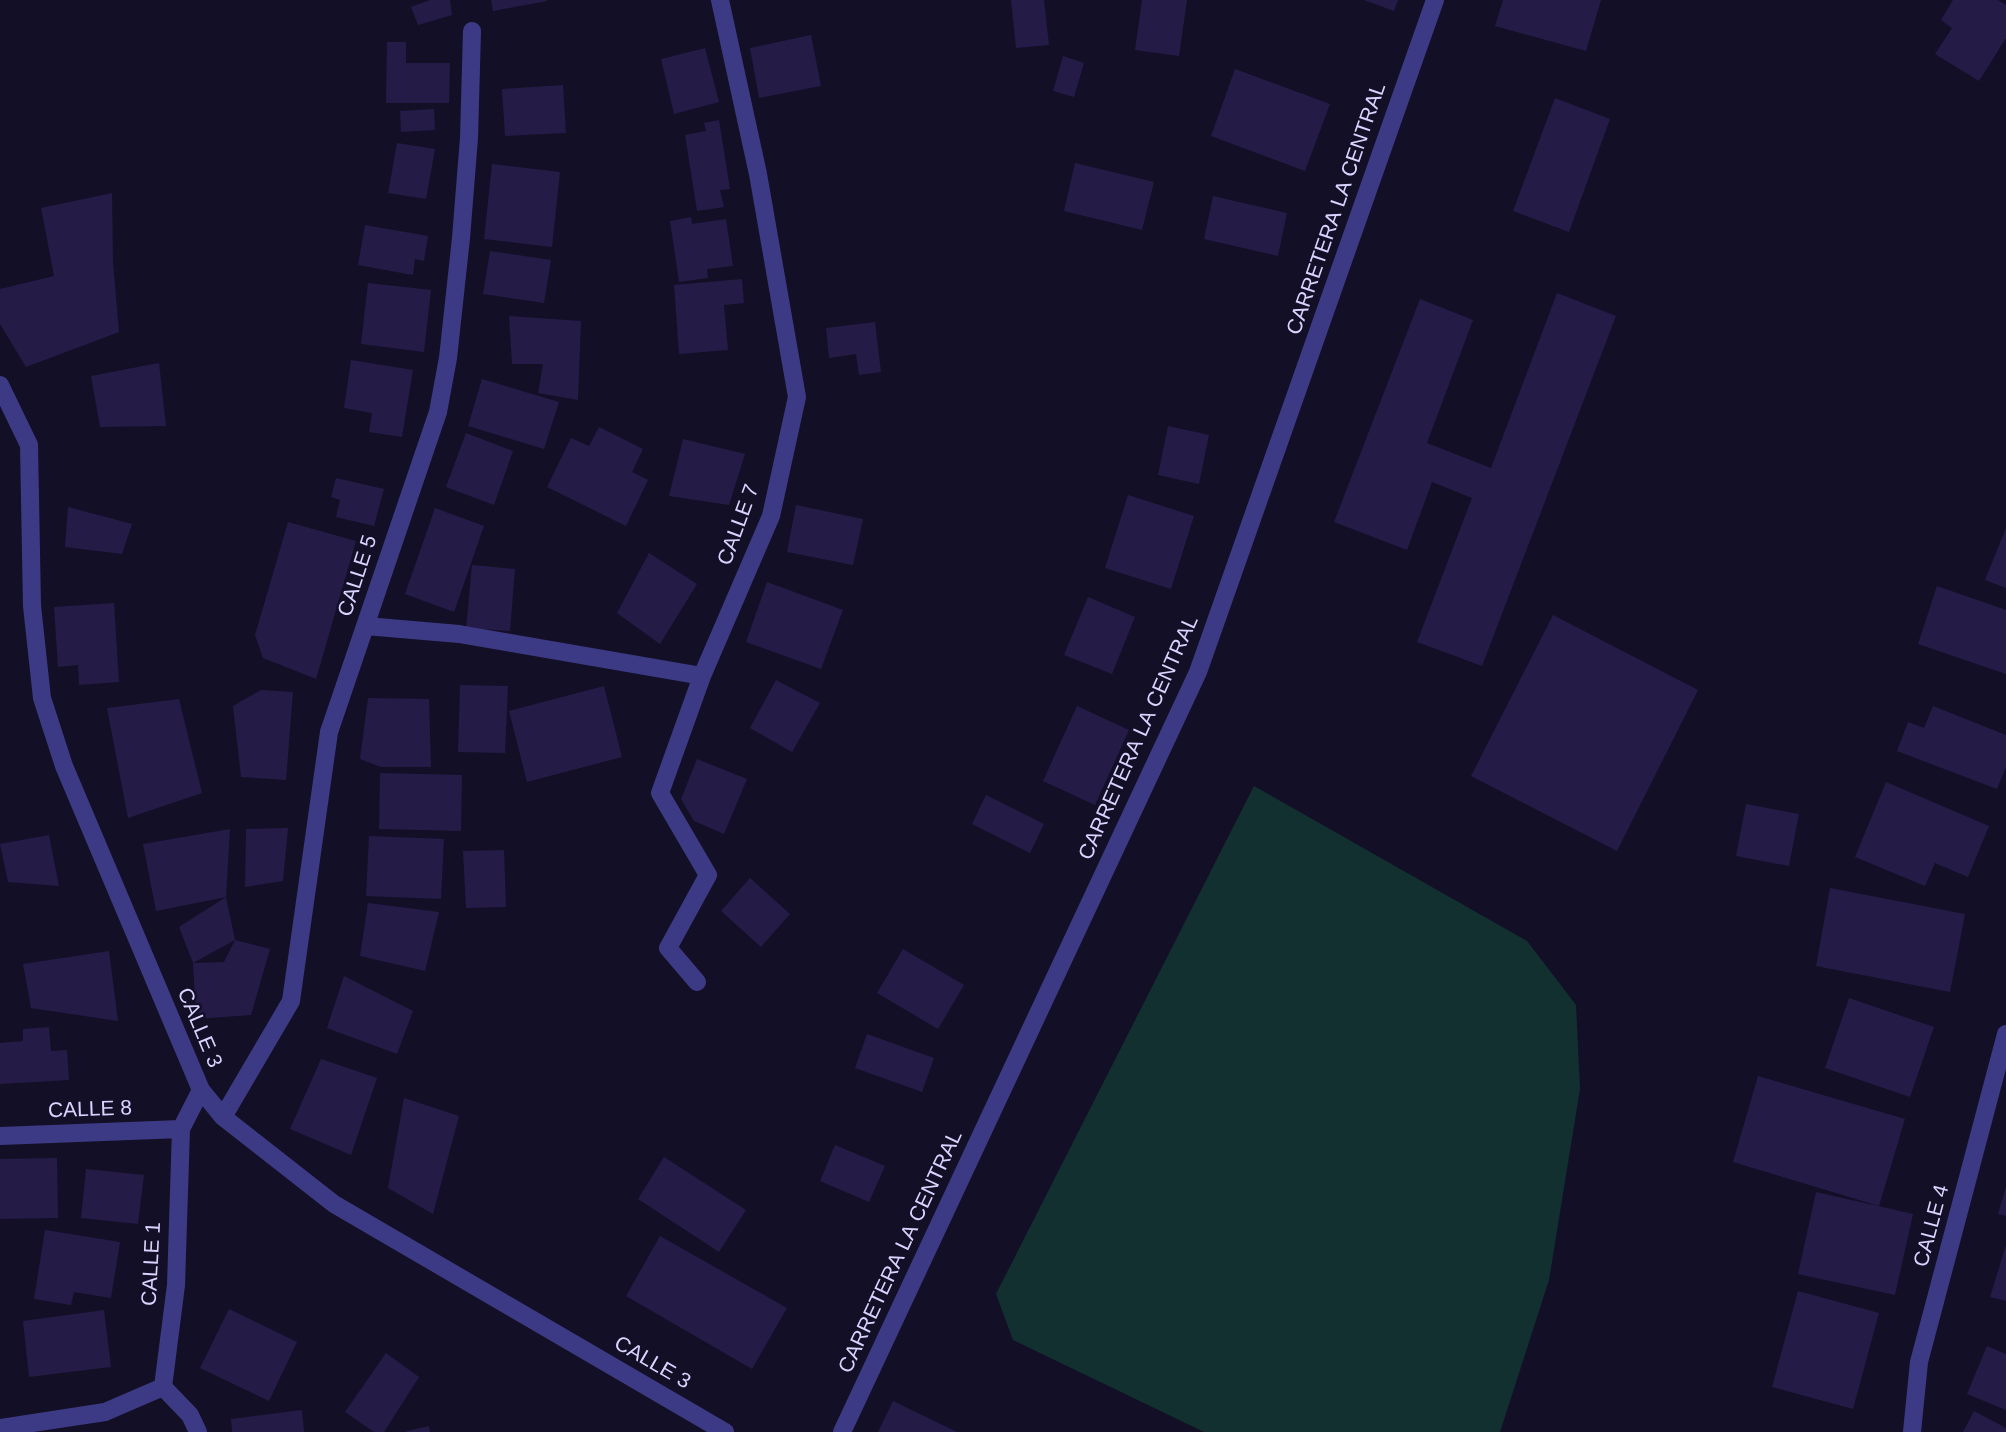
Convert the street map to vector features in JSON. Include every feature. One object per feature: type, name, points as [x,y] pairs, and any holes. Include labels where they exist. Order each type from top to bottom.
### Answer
[{"type":"street","name":"CALLE 7","points":[[697,982],[668,948],[708,875],[660,793],[702,676],[771,516],[797,397],[758,174],[720,0]]},
{"type":"street","name":"CARRETERA LA CENTRAL","points":[[842,1432],[1198,672],[1435,0]]},
{"type":"street","name":"CALLE 5","points":[[223,1117],[291,1001],[329,732],[438,412],[448,359],[469,138],[472,31]]},
{"type":"street","name":"CALLE 3","points":[[0,385],[29,445],[32,606],[42,698],[64,766],[201,1090],[223,1117],[334,1204],[725,1432]]},
{"type":"street","points":[[366,625],[459,634],[702,676]]},
{"type":"street","name":"CALLE 4","points":[[1912,1432],[1920,1362],[2006,1034]]},
{"type":"street","name":"CALLE 1","points":[[163,1387],[176,1285],[181,1129],[201,1090]]},
{"type":"street","name":"CALLE 8","points":[[0,1136],[181,1129]]},
{"type":"street","points":[[0,1428],[105,1412],[163,1387],[190,1415],[198,1432]]},
{"type":"green space","points":[[1254,786],[1527,941],[1576,1005],[1580,1089],[1549,1280],[1500,1432],[1204,1432],[1013,1340],[996,1294]]},
{"type":"building","points":[[430,0],[450,0],[452,15],[418,25],[411,7]]},
{"type":"building","points":[[491,0],[547,0],[547,1],[493,11]]},
{"type":"building","points":[[1011,0],[1044,0],[1049,45],[1016,48]]},
{"type":"building","points":[[1142,0],[1187,0],[1179,56],[1135,50]]},
{"type":"building","points":[[1364,0],[1398,0],[1394,11]]},
{"type":"building","points":[[1503,0],[1601,0],[1586,51],[1495,26]]},
{"type":"building","points":[[1953,0],[1998,0],[2006,5],[2006,38],[1979,81],[1935,54],[1952,28],[1941,20]]},
{"type":"building","points":[[811,35],[821,86],[759,98],[750,48]]},
{"type":"building","points":[[387,42],[406,42],[406,63],[450,63],[449,103],[386,103]]},
{"type":"building","points":[[705,48],[719,102],[674,114],[661,59]]},
{"type":"building","points":[[1063,56],[1084,63],[1074,97],[1053,91]]},
{"type":"building","points":[[1235,69],[1330,104],[1305,171],[1211,136]]},
{"type":"building","points":[[563,85],[566,133],[505,136],[502,89]]},
{"type":"building","points":[[1555,98],[1610,119],[1569,232],[1513,211]]},
{"type":"building","points":[[434,109],[435,130],[401,132],[400,111]]},
{"type":"building","points":[[719,120],[730,189],[720,190],[724,207],[697,211],[685,135],[706,131],[704,123]]},
{"type":"building","points":[[397,143],[435,149],[426,199],[388,193]]},
{"type":"building","points":[[1075,163],[1154,182],[1142,230],[1064,211]]},
{"type":"building","points":[[492,164],[560,172],[552,247],[484,239]]},
{"type":"building","points":[[112,193],[113,262],[119,332],[26,367],[0,324],[0,289],[54,276],[41,208]]},
{"type":"building","points":[[1213,196],[1287,213],[1278,256],[1204,239]]},
{"type":"building","points":[[691,217],[692,224],[726,219],[733,266],[707,269],[708,278],[679,282],[670,221]]},
{"type":"building","points":[[365,225],[428,236],[424,261],[415,259],[413,275],[358,265]]},
{"type":"building","points":[[490,251],[551,260],[544,303],[483,294]]},
{"type":"building","points":[[742,279],[744,303],[724,305],[728,350],[679,354],[674,285]]},
{"type":"building","points":[[368,283],[431,290],[424,352],[361,344]]},
{"type":"building","points":[[1557,293],[1616,316],[1482,666],[1417,642],[1472,498],[1432,482],[1407,550],[1334,522],[1420,299],[1473,320],[1427,443],[1491,468]]},
{"type":"building","points":[[509,316],[581,321],[578,400],[538,393],[543,364],[512,364]]},
{"type":"building","points":[[875,322],[881,372],[859,375],[856,354],[829,358],[826,328]]},
{"type":"building","points":[[351,360],[413,370],[402,437],[369,432],[372,413],[344,408]]},
{"type":"building","points":[[159,363],[166,426],[100,427],[91,376]]},
{"type":"building","points":[[482,379],[559,402],[544,449],[468,426]]},
{"type":"building","points":[[1168,426],[1209,435],[1199,484],[1158,475]]},
{"type":"building","points":[[599,427],[643,449],[632,472],[648,480],[626,526],[547,487],[571,438],[589,446]]},
{"type":"building","points":[[466,433],[513,451],[494,505],[446,487]]},
{"type":"building","points":[[683,439],[745,454],[729,505],[669,496]]},
{"type":"building","points":[[336,478],[384,489],[374,526],[336,517],[340,500],[331,497]]},
{"type":"building","points":[[1128,495],[1194,516],[1171,589],[1105,568]]},
{"type":"building","points":[[796,505],[863,519],[853,565],[787,552]]},
{"type":"building","points":[[68,507],[132,524],[122,554],[65,547]]},
{"type":"building","points":[[435,508],[484,526],[454,612],[405,594]]},
{"type":"building","points":[[288,522],[356,541],[316,679],[263,658],[255,635]]},
{"type":"building","points":[[2006,528],[2006,588],[1985,580]]},
{"type":"building","points":[[649,553],[697,584],[660,644],[617,613]]},
{"type":"building","points":[[472,565],[515,569],[510,631],[466,628]]},
{"type":"building","points":[[767,582],[843,610],[821,669],[746,642]]},
{"type":"building","points":[[1937,586],[2006,610],[2006,674],[1918,644]]},
{"type":"building","points":[[1088,597],[1135,617],[1112,674],[1064,655]]},
{"type":"building","points":[[114,603],[119,682],[79,685],[78,665],[58,667],[54,607]]},
{"type":"building","points":[[1553,615],[1698,690],[1617,851],[1471,776]]},
{"type":"building","points":[[776,680],[820,703],[792,752],[750,728]]},
{"type":"building","points":[[460,685],[508,686],[505,753],[458,752]]},
{"type":"building","points":[[604,686],[622,757],[527,782],[509,711]]},
{"type":"building","points":[[261,690],[293,692],[286,780],[241,777],[233,706]]},
{"type":"building","points":[[368,698],[429,699],[431,767],[381,767],[360,759]]},
{"type":"building","points":[[179,699],[202,793],[128,818],[107,708]]},
{"type":"building","points":[[1077,706],[1129,730],[1095,805],[1043,781]]},
{"type":"building","points":[[1933,706],[2006,735],[2006,767],[1997,789],[1897,751],[1908,722],[1924,728]]},
{"type":"building","points":[[697,759],[747,779],[724,834],[694,821],[681,799]]},
{"type":"building","points":[[380,773],[462,775],[461,831],[379,829]]},
{"type":"building","points":[[1886,782],[1989,826],[1968,877],[1935,863],[1925,886],[1855,857]]},
{"type":"building","points":[[986,795],[1044,824],[1030,853],[972,824]]},
{"type":"building","points":[[1746,804],[1799,814],[1789,866],[1736,856]]},
{"type":"building","points":[[288,828],[283,881],[245,887],[246,829]]},
{"type":"building","points":[[230,829],[226,897],[156,911],[143,844]]},
{"type":"building","points":[[49,835],[59,886],[8,882],[0,844]]},
{"type":"building","points":[[369,836],[444,839],[441,899],[366,896]]},
{"type":"building","points":[[504,850],[506,907],[466,908],[463,851]]},
{"type":"building","points":[[750,878],[790,914],[761,947],[721,911]]},
{"type":"building","points":[[1830,888],[1965,914],[1950,992],[1816,966]]},
{"type":"building","points":[[226,897],[235,940],[193,963],[179,927]]},
{"type":"building","points":[[368,903],[439,912],[425,971],[360,956]]},
{"type":"building","points":[[235,940],[270,949],[251,1015],[196,1019],[193,963],[224,962]]},
{"type":"building","points":[[903,949],[964,985],[938,1029],[877,993]]},
{"type":"building","points":[[109,951],[118,1021],[31,1008],[23,964]]},
{"type":"building","points":[[344,976],[413,1011],[397,1054],[327,1028]]},
{"type":"building","points":[[1849,998],[1934,1027],[1910,1097],[1825,1068]]},
{"type":"building","points":[[49,1027],[51,1051],[67,1050],[69,1080],[0,1084],[0,1043],[23,1041],[23,1029]]},
{"type":"building","points":[[867,1034],[934,1058],[922,1092],[855,1068]]},
{"type":"building","points":[[321,1059],[377,1078],[351,1155],[290,1129]]},
{"type":"building","points":[[1758,1076],[1905,1119],[1879,1206],[1733,1162]]},
{"type":"building","points":[[404,1098],[459,1116],[433,1214],[388,1188]]},
{"type":"building","points":[[835,1145],[885,1166],[869,1202],[820,1181]]},
{"type":"building","points":[[664,1157],[746,1210],[719,1252],[638,1199]]},
{"type":"building","points":[[57,1158],[58,1218],[0,1219],[0,1159]]},
{"type":"building","points":[[86,1169],[144,1175],[138,1224],[81,1218]]},
{"type":"building","points":[[2006,1187],[2006,1216],[1998,1214]]},
{"type":"building","points":[[1816,1192],[1913,1214],[1895,1295],[1798,1274]]},
{"type":"building","points":[[45,1230],[120,1242],[111,1298],[74,1292],[71,1305],[34,1299]]},
{"type":"building","points":[[660,1236],[787,1308],[752,1369],[626,1296]]},
{"type":"building","points":[[2006,1245],[2006,1301],[1990,1297]]},
{"type":"building","points":[[1798,1291],[1879,1313],[1853,1409],[1772,1387]]},
{"type":"building","points":[[229,1309],[297,1342],[269,1401],[200,1368]]},
{"type":"building","points":[[104,1310],[111,1367],[29,1377],[23,1321]]},
{"type":"building","points":[[1987,1346],[2006,1354],[2006,1410],[1967,1394]]},
{"type":"building","points":[[386,1353],[419,1377],[384,1432],[374,1432],[345,1412]]},
{"type":"building","points":[[893,1401],[957,1432],[878,1432]]},
{"type":"building","points":[[302,1410],[304,1432],[232,1432],[231,1419]]},
{"type":"building","points":[[1974,1411],[2006,1428],[2006,1432],[1963,1432]]},
{"type":"building","points":[[429,1426],[430,1432],[407,1432],[407,1431]]}]
